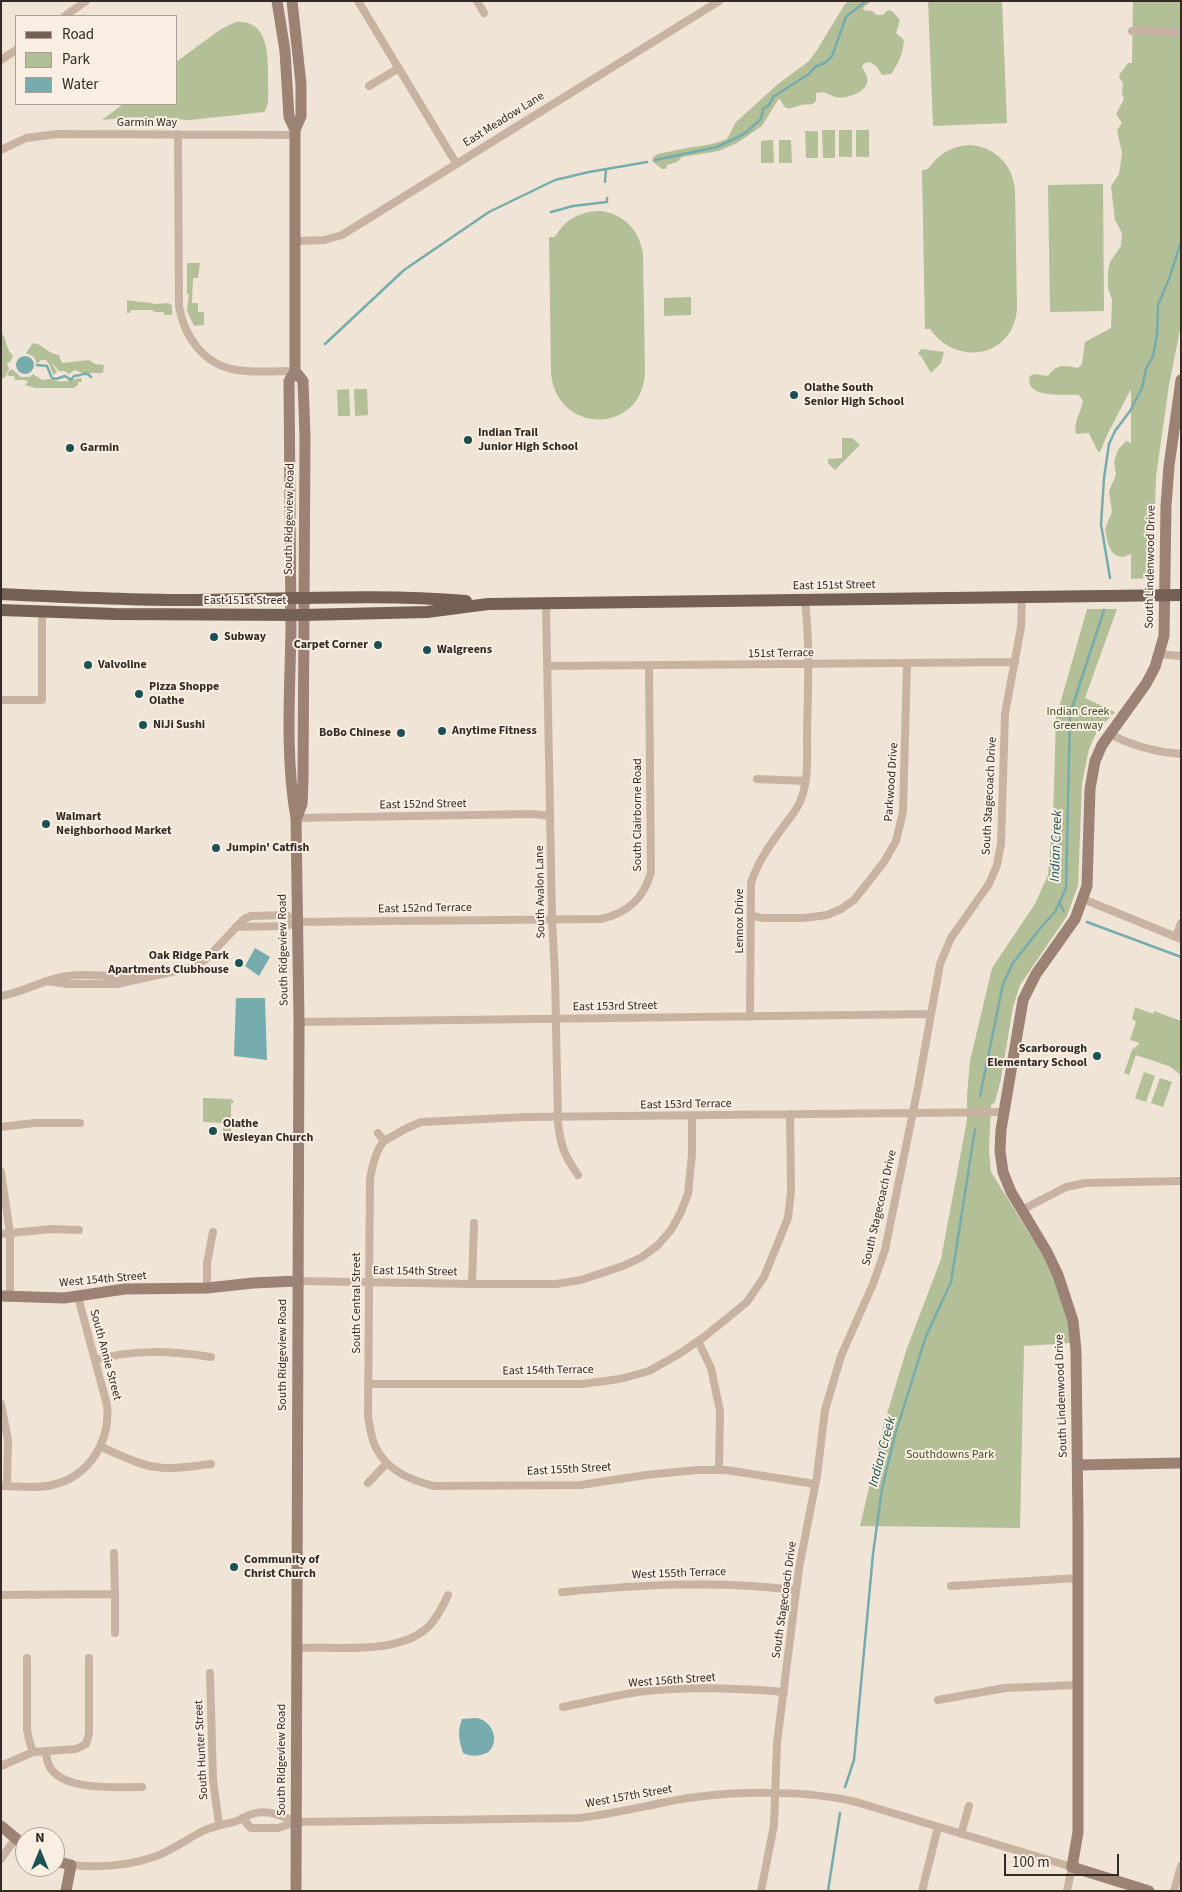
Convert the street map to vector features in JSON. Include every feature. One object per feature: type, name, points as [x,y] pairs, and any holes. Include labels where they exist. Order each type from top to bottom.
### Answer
[{"type":"main road","name":"South Ridgeview Road","points":[[277,1],[285,51],[289,117],[295,132]]},
{"type":"main road","name":"South Ridgeview Road","points":[[292,1],[301,84],[301,116],[295,132],[295,370],[289,381],[290,598],[297,615]]},
{"type":"main road","name":"South Ridgeview Road","points":[[295,370],[303,381],[305,437],[304,598],[297,615],[290,719],[293,797],[296,818],[298,922],[296,1891]]},
{"type":"main road","name":"South Lindenwood Drive","points":[[1072,1867],[1078,1832],[1078,1465],[1076,1350],[1073,1321],[1058,1275],[1011,1192],[1003,1172],[1000,1151],[1004,1112],[1021,1009],[1026,991],[1075,919],[1083,899],[1088,877],[1091,776],[1102,745],[1146,684],[1155,666],[1164,636],[1166,506],[1178,426],[1181,380]]},
{"type":"main road","name":"East 151st Street","points":[[1,594],[158,600],[418,598],[488,604],[1181,594]]},
{"type":"main road","points":[[1,602],[27,604],[35,596]]},
{"type":"main road","points":[[42,612],[63,604],[140,605],[150,604],[158,600]]},
{"type":"main road","name":"East 151st Street","points":[[1,610],[115,614],[297,615],[427,612],[488,604]]},
{"type":"main road","name":"West 154th Street","points":[[5,1296],[64,1298],[126,1290],[207,1288],[260,1282],[297,1281]]},
{"type":"main road","points":[[1078,1465],[1181,1464]]},
{"type":"main road","points":[[1,1826],[15,1839]]},
{"type":"main road","points":[[65,1864],[71,1865],[66,1891]]},
{"type":"main road","points":[[1072,1867],[1149,1891]]},
{"type":"street","points":[[66,15],[86,1]]},
{"type":"street","points":[[358,1],[456,162]]},
{"type":"street","points":[[477,1],[484,13]]},
{"type":"street","name":"East Meadow Lane","points":[[296,241],[324,240],[342,234],[719,1]]},
{"type":"street","points":[[1132,31],[1181,32]]},
{"type":"street","points":[[1,60],[15,51]]},
{"type":"street","points":[[369,86],[399,68]]},
{"type":"street","name":"Garmin Way","points":[[1,150],[26,138],[40,135],[295,132]]},
{"type":"street","points":[[178,134],[179,306],[184,326],[202,353],[220,365],[239,370],[295,370]]},
{"type":"street","name":"South Stagecoach Drive","points":[[761,1891],[774,1825],[777,1743],[800,1558],[815,1484],[826,1410],[841,1356],[873,1284],[885,1250],[913,1113],[938,974],[945,950],[951,938],[985,892],[993,877],[999,858],[1005,714],[1020,627],[1022,596]]},
{"type":"street","name":"Lennox Drive","points":[[750,1017],[751,888],[755,870],[766,850],[796,810],[803,794],[807,761],[808,665],[808,620],[805,600]]},
{"type":"street","name":"South Avalon Lane","points":[[546,603],[558,1117],[560,1144],[568,1161],[578,1175]]},
{"type":"street","points":[[1,700],[42,700],[42,612]]},
{"type":"street","points":[[1159,654],[1181,656]]},
{"type":"street","name":"151st Terrace","points":[[548,666],[1014,662]]},
{"type":"street","name":"Parkwood Drive","points":[[751,915],[762,918],[804,918],[827,915],[841,909],[854,900],[884,862],[896,841],[903,812],[907,664]]},
{"type":"street","name":"South Clairborne Road","points":[[552,919],[601,919],[620,914],[638,899],[649,881],[651,865],[648,666]]},
{"type":"street","points":[[1109,734],[1147,750],[1181,754]]},
{"type":"street","points":[[757,779],[804,781]]},
{"type":"street","name":"East 152nd Street","points":[[296,818],[533,814],[550,816]]},
{"type":"street","points":[[1083,899],[1179,938],[1181,923]]},
{"type":"street","name":"East 152nd Terrace","points":[[1,996],[20,992],[46,981],[68,984],[117,984],[198,965],[244,919],[251,916],[286,916],[298,922],[552,919]]},
{"type":"street","name":"East 153rd Street","points":[[298,1022],[931,1014]]},
{"type":"street","name":"East 153rd Terrace","points":[[384,1141],[390,1136],[420,1122],[558,1117],[1004,1112]]},
{"type":"street","name":"East 154th Terrace","points":[[368,1384],[573,1384],[610,1380],[649,1371],[698,1341],[747,1302],[764,1277],[779,1243],[788,1218],[791,1191],[790,1114]]},
{"type":"street","name":"East 154th Street","points":[[297,1281],[556,1284],[581,1280],[623,1266],[642,1257],[658,1245],[671,1230],[688,1194],[692,1154],[692,1116]]},
{"type":"street","points":[[1,1127],[34,1123],[80,1124]]},
{"type":"street","points":[[378,1133],[384,1141]]},
{"type":"street","name":"South Central Street","points":[[384,1141],[377,1152],[370,1180],[368,1416],[375,1447],[387,1463]]},
{"type":"street","points":[[1,1172],[10,1233],[5,1296]]},
{"type":"street","points":[[1022,1210],[1066,1187],[1086,1183],[1181,1181]]},
{"type":"street","name":"East 154th Street","points":[[472,1284],[474,1223]]},
{"type":"street","points":[[1,1234],[79,1230]]},
{"type":"street","points":[[207,1288],[206,1263],[212,1232]]},
{"type":"street","name":"South Annie Street","points":[[78,1297],[104,1392],[108,1416],[106,1432],[101,1447]]},
{"type":"street","points":[[698,1341],[711,1368],[720,1411],[719,1470]]},
{"type":"street","points":[[95,1360],[125,1353],[145,1351],[173,1352],[211,1357]]},
{"type":"street","points":[[1,1404],[8,1440],[4,1486],[38,1487],[62,1482],[81,1471],[101,1447],[146,1465],[156,1467],[167,1468],[211,1464]]},
{"type":"street","points":[[368,1483],[387,1463]]},
{"type":"street","name":"East 155th Street","points":[[387,1463],[395,1471],[413,1481],[434,1486],[581,1485],[671,1473],[719,1470],[815,1484]]},
{"type":"street","points":[[114,1553],[115,1633]]},
{"type":"street","points":[[951,1586],[1078,1578]]},
{"type":"street","name":"West 155th Terrace","points":[[562,1592],[606,1588],[728,1584],[760,1585],[796,1590]]},
{"type":"street","points":[[1,1594],[115,1594]]},
{"type":"street","points":[[296,1648],[386,1646],[402,1643],[416,1636],[430,1624],[448,1596]]},
{"type":"street","points":[[27,1658],[27,1729],[28,1740],[34,1752]]},
{"type":"street","points":[[1,1766],[34,1752],[76,1749],[82,1747],[88,1740],[89,1658]]},
{"type":"street","name":"South Hunter Street","points":[[210,1673],[213,1780],[219,1824]]},
{"type":"street","points":[[938,1700],[1005,1688],[1078,1685]]},
{"type":"street","name":"West 156th Street","points":[[563,1707],[640,1692],[663,1690],[714,1688],[784,1692]]},
{"type":"street","points":[[46,1751],[48,1763],[53,1771],[72,1782],[86,1786],[142,1787]]},
{"type":"street","name":"West 157th Street","points":[[242,1818],[251,1828],[278,1828],[296,1822],[579,1818],[615,1813],[688,1798],[718,1795],[775,1794],[829,1797],[846,1800],[1072,1867]]},
{"type":"street","points":[[961,1834],[969,1806]]},
{"type":"street","name":"West 157th Street","points":[[71,1865],[94,1867],[130,1864],[161,1854],[219,1824],[253,1813],[278,1814],[296,1822]]},
{"type":"street","points":[[922,1891],[938,1827]]},
{"type":"street","points":[[1,1859],[15,1839]]},
{"type":"street","points":[[1174,1891],[1181,1866]]},
{"type":"street","name":"South Lindenwood Drive","points":[[1067,1891],[1072,1867]]},
{"type":"green space","points":[[849,1],[872,1],[863,10],[872,11],[877,15],[883,15],[888,10],[892,11],[900,20],[896,33],[904,40],[900,58],[891,74],[882,75],[877,67],[870,62],[865,63],[862,66],[867,76],[866,86],[851,96],[839,98],[824,93],[816,93],[816,101],[813,104],[791,108],[786,108],[780,99],[762,126],[737,143],[719,151],[682,157],[677,162],[667,165],[666,169],[662,169],[652,161],[653,157],[660,153],[713,144],[727,139],[736,122],[778,84],[809,61],[845,4]]},
{"type":"green space","points":[[928,1],[1002,1],[1007,123],[933,126]]},
{"type":"green space","points":[[1133,1],[1181,1],[1181,325],[1169,385],[1156,477],[1153,578],[1131,579],[1131,554],[1123,557],[1117,556],[1112,552],[1105,529],[1112,512],[1109,491],[1116,475],[1114,461],[1118,450],[1126,441],[1131,443],[1131,389],[1100,452],[1098,452],[1089,433],[1076,434],[1076,421],[1083,401],[1079,395],[1055,395],[1039,392],[1033,389],[1030,383],[1030,376],[1034,374],[1048,376],[1054,369],[1061,366],[1078,368],[1082,364],[1085,342],[1111,328],[1112,300],[1108,288],[1108,272],[1110,262],[1121,246],[1122,233],[1115,220],[1111,186],[1119,174],[1122,153],[1117,130],[1122,123],[1116,114],[1124,99],[1122,94],[1123,83],[1119,78],[1120,74],[1128,63],[1132,63]]},
{"type":"green space","points":[[236,22],[247,23],[255,27],[261,34],[265,42],[268,62],[268,102],[264,112],[190,120],[133,117],[102,120],[122,105],[178,105],[178,61],[221,29]]},
{"type":"green space","points":[[822,130],[835,130],[835,158],[823,158]]},
{"type":"green space","points":[[839,130],[852,130],[852,157],[839,157]]},
{"type":"green space","points":[[856,130],[869,130],[869,157],[856,157]]},
{"type":"green space","points":[[805,131],[818,131],[818,158],[806,158]]},
{"type":"green space","points":[[773,140],[774,163],[761,163],[761,141]]},
{"type":"green space","points":[[779,140],[791,140],[792,163],[779,163]]},
{"type":"green space","points":[[970,145],[987,149],[1001,158],[1010,172],[1015,189],[1017,309],[1013,325],[1005,338],[995,347],[982,352],[954,349],[941,341],[930,329],[925,329],[922,170],[928,169],[936,159],[946,152],[957,147]]},
{"type":"green space","points":[[1103,184],[1104,311],[1050,312],[1048,185]]},
{"type":"green space","points":[[601,211],[617,216],[630,225],[641,246],[643,254],[645,372],[641,392],[630,407],[616,416],[600,419],[583,417],[568,409],[557,394],[551,374],[549,237],[555,237],[564,225],[580,214]]},
{"type":"green space","points":[[187,263],[200,263],[198,278],[193,278],[192,303],[198,303],[198,312],[204,312],[204,325],[194,326],[187,311],[189,294],[187,294]]},
{"type":"green space","points":[[691,297],[691,315],[664,316],[664,298]]},
{"type":"green space","points":[[123,300],[153,304],[169,303],[172,305],[172,315],[164,315],[164,312],[152,310],[131,310],[130,313],[127,313],[127,301]]},
{"type":"green space","points":[[1,332],[5,338],[8,350],[13,356],[10,362],[7,363],[9,369],[5,377],[1,379]]},
{"type":"green space","points":[[33,343],[59,355],[62,363],[89,360],[95,364],[104,365],[103,373],[82,373],[75,370],[69,374],[59,371],[51,362],[57,372],[53,375],[46,360],[41,360],[37,364],[34,357],[26,353]]},
{"type":"green space","points":[[921,349],[944,352],[941,363],[931,373],[918,354]]},
{"type":"green space","points":[[12,369],[21,377],[30,377],[33,374],[42,380],[69,381],[81,378],[82,382],[78,382],[78,386],[75,386],[75,388],[35,388],[25,385],[28,382],[26,380],[15,380],[14,376],[7,376]]},
{"type":"green space","points":[[349,389],[350,416],[338,416],[337,390]]},
{"type":"green space","points":[[354,389],[367,389],[368,415],[355,416]]},
{"type":"green space","points":[[842,438],[852,438],[860,445],[835,470],[828,463],[828,459],[842,458]]},
{"type":"green space","name":"Southdowns Park","points":[[1087,609],[1117,609],[1085,698],[1115,712],[1097,731],[1089,749],[1082,784],[1078,885],[1067,916],[1020,985],[1013,1007],[1001,1079],[995,1102],[991,1105],[989,1149],[991,1172],[1054,1277],[1069,1322],[1071,1343],[1024,1346],[1020,1528],[860,1526],[884,1424],[906,1351],[941,1259],[967,1120],[970,1061],[992,968],[1035,904],[1048,875],[1053,817],[1056,718]]},
{"type":"green space","points":[[1135,1007],[1153,1014],[1154,1011],[1181,1021],[1181,1075],[1169,1066],[1136,1055],[1129,1075],[1124,1073],[1132,1050],[1140,1043],[1130,1040],[1136,1022],[1132,1019]]},
{"type":"green space","points":[[1144,1072],[1155,1076],[1146,1102],[1135,1098]]},
{"type":"green space","points":[[1160,1078],[1172,1082],[1163,1107],[1151,1103]]},
{"type":"green space","points":[[203,1098],[232,1099],[234,1103],[231,1103],[231,1136],[223,1136],[223,1123],[203,1122]]},
{"type":"water","points":[[25,356],[31,359],[34,365],[31,371],[25,374],[19,371],[16,365],[19,359]]},
{"type":"water","points":[[255,948],[270,957],[259,976],[245,966]]},
{"type":"water","points":[[236,998],[265,998],[267,1060],[234,1056]]},
{"type":"water","points":[[476,1718],[491,1727],[494,1744],[487,1753],[469,1755],[463,1753],[459,1728],[462,1719]]},
{"type":"waterway","points":[[655,160],[717,147],[744,134],[761,119],[763,109],[769,105],[773,97],[809,74],[815,67],[826,62],[832,56],[846,17],[866,1]]},
{"type":"waterway","points":[[325,344],[404,270],[489,212],[555,180],[647,162]]},
{"type":"waterway","points":[[605,182],[606,169]]},
{"type":"waterway","points":[[551,212],[573,206],[607,202],[607,198]]},
{"type":"waterway","name":"Indian Creek","points":[[1110,578],[1101,524],[1104,478],[1109,444],[1142,388],[1146,369],[1153,356],[1157,335],[1158,305],[1181,242]]},
{"type":"waterway","points":[[37,365],[47,366],[51,376]]},
{"type":"waterway","points":[[83,374],[88,374],[91,377]]},
{"type":"waterway","points":[[52,378],[56,379],[65,376],[71,380],[74,376],[81,375]]},
{"type":"waterway","name":"Indian Creek","points":[[980,1096],[1003,984],[1013,963],[1055,912],[1066,888],[1070,714],[1104,610]]},
{"type":"waterway","points":[[1060,904],[1064,912]]},
{"type":"waterway","points":[[1087,922],[1181,957]]},
{"type":"waterway","name":"Indian Creek","points":[[845,1787],[854,1760],[873,1554],[882,1489],[895,1435],[926,1336],[951,1282],[975,1129]]},
{"type":"waterway","name":"Indian Creek","points":[[828,1891],[840,1813]]},
{"type":"place","name":"Olathe South Senior High School","points":[[794,395]]},
{"type":"place","name":"Indian Trail Junior High School","points":[[468,440]]},
{"type":"place","name":"Garmin","points":[[70,448]]},
{"type":"place","name":"Subway","points":[[214,637]]},
{"type":"place","name":"Carpet Corner","points":[[378,645]]},
{"type":"place","name":"Walgreens","points":[[427,650]]},
{"type":"place","name":"Valvoline","points":[[88,665]]},
{"type":"place","name":"Pizza Shoppe Olathe","points":[[139,694]]},
{"type":"place","name":"NiJi Sushi","points":[[143,725]]},
{"type":"place","name":"Anytime Fitness","points":[[442,731]]},
{"type":"place","name":"BoBo Chinese","points":[[401,733]]},
{"type":"place","name":"Walmart Neighborhood Market","points":[[46,824]]},
{"type":"place","name":"Jumpin' Catfish","points":[[216,848]]},
{"type":"place","name":"Oak Ridge Park Apartments Clubhouse","points":[[239,963]]},
{"type":"place","name":"Scarborough Elementary School","points":[[1097,1056]]},
{"type":"place","name":"Olathe Wesleyan Church","points":[[213,1131]]},
{"type":"place","name":"Community of Christ Church","points":[[234,1567]]},
{"type":"park label","name":"Indian Creek Greenway","points":[[1078,719]]}]
